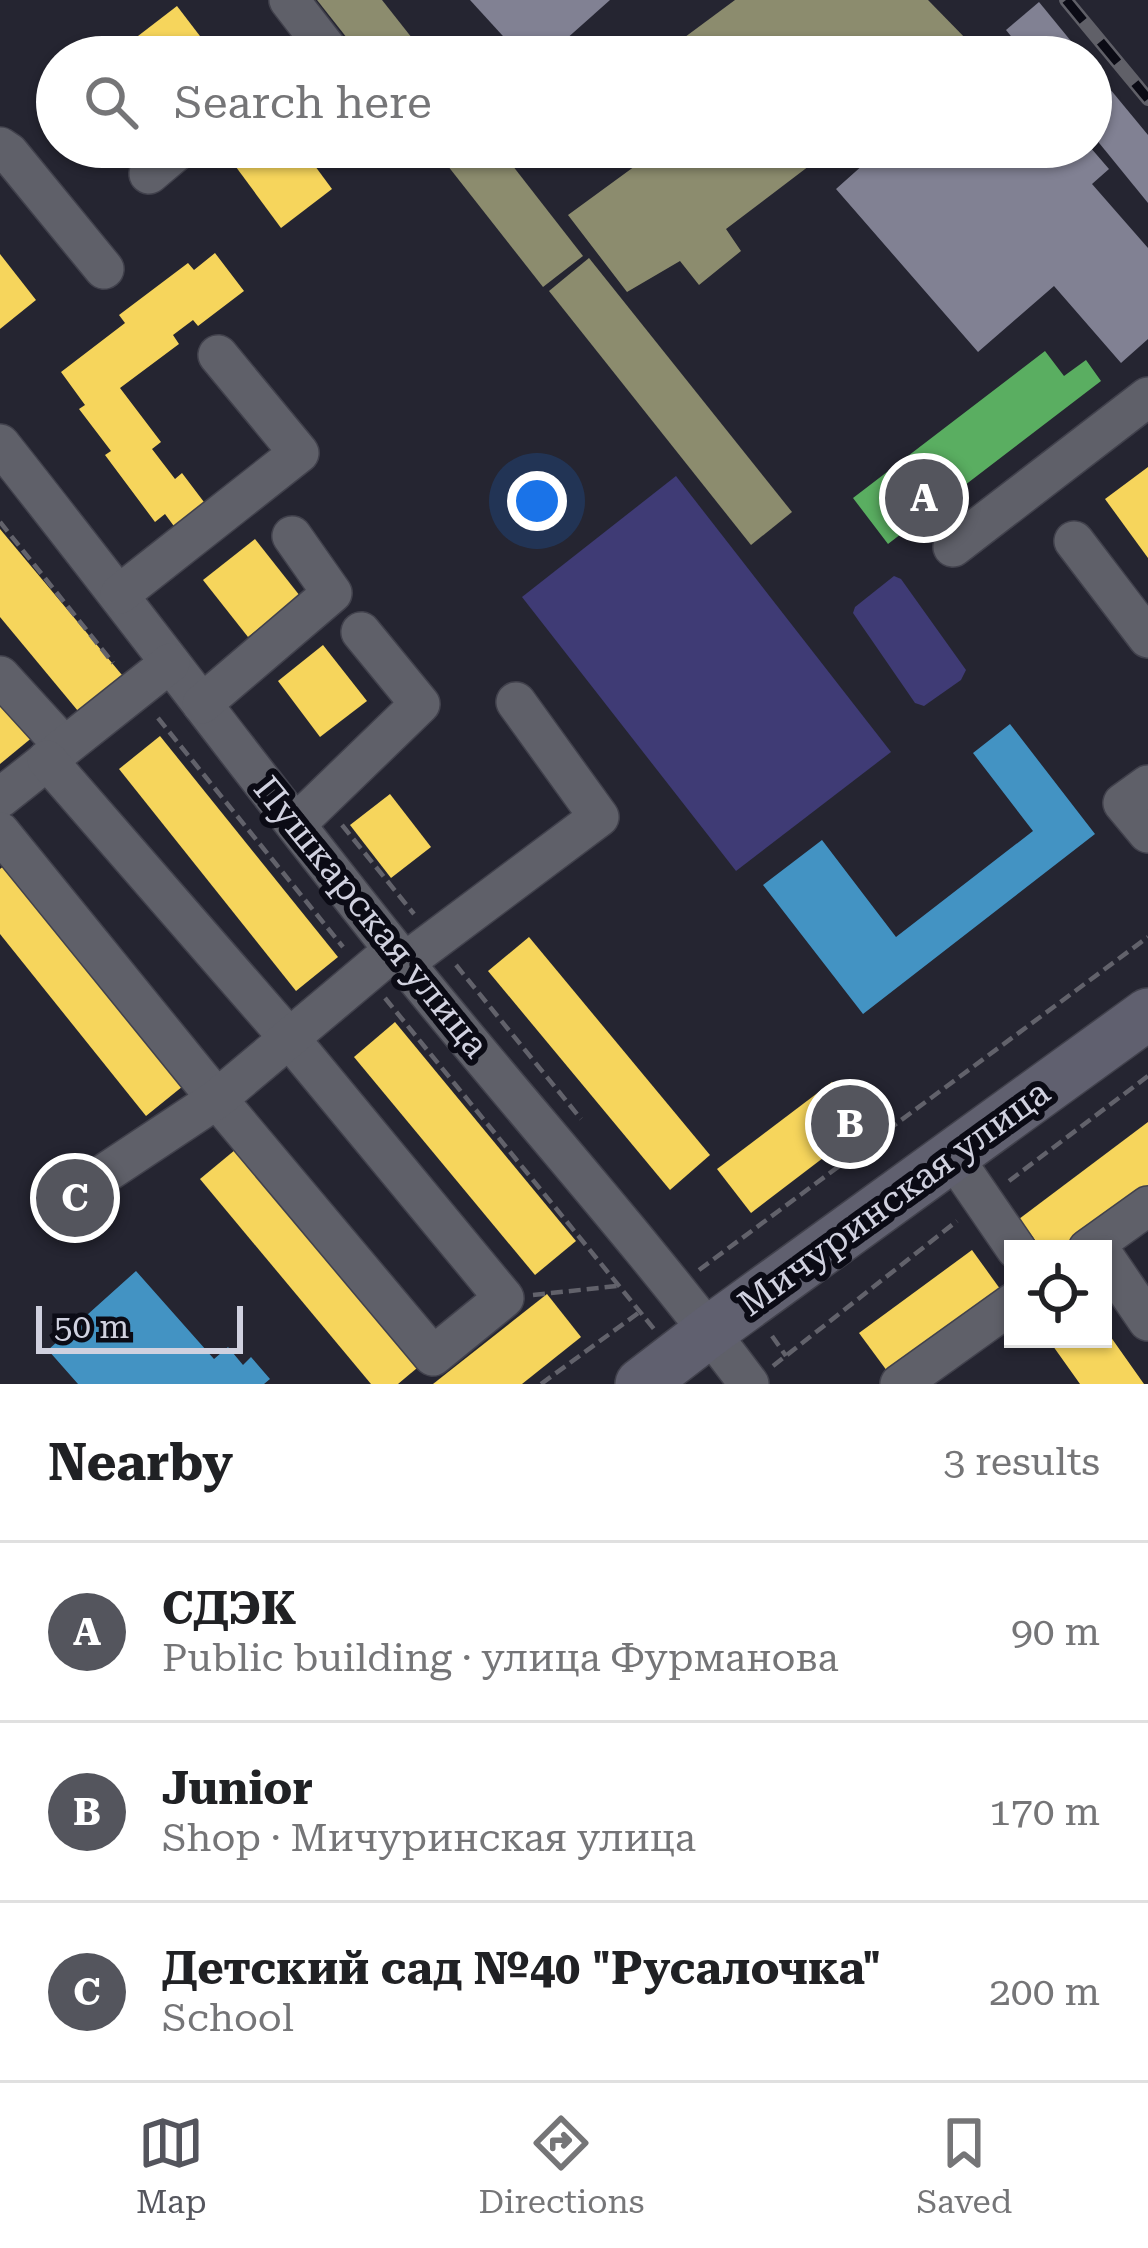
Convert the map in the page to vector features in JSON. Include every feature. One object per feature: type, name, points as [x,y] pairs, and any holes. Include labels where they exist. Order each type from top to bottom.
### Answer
[{"type":"main road","name":"Мичуринская улица","points":[[641,1384],[1148,1014]]},
{"type":"street","points":[[290,0],[307,36]]},
{"type":"street","points":[[0,147],[104,269]]},
{"type":"street","points":[[149,174],[156,168]]},
{"type":"street","points":[[120,594],[299,454],[218,355]]},
{"type":"street","points":[[953,547],[1148,397]]},
{"type":"street","name":"Пушкарская улица","points":[[0,444],[202,704],[308,812],[411,951],[710,1331],[758,1377]]},
{"type":"street","points":[[202,704],[332,592],[292,536]]},
{"type":"street","points":[[1074,541],[1148,638]]},
{"type":"street","points":[[308,812],[420,704],[361,632]]},
{"type":"street","points":[[0,798],[170,663]]},
{"type":"street","points":[[0,676],[55,753],[504,1298],[433,1357],[0,832]]},
{"type":"street","points":[[100,1176],[217,1100],[289,1038],[599,818],[516,702]]},
{"type":"street","points":[[1148,785],[1124,803],[1148,833]]},
{"type":"street","points":[[953,1157],[1010,1240]]},
{"type":"street","points":[[1107,1240],[1148,1206]]},
{"type":"street","points":[[1112,1271],[1148,1321]]},
{"type":"street","points":[[900,1384],[1004,1309]]},
{"type":"path","points":[[308,812],[411,951],[584,1122]]},
{"type":"path","points":[[541,1384],[1148,937]]},
{"type":"path","points":[[758,1377],[1148,1076]]},
{"type":"path","points":[[504,1298],[621,1285]]},
{"type":"shaded area","points":[[676,476],[891,752],[736,871],[522,597]]},
{"type":"shaded area","points":[[894,576],[901,579],[966,670],[961,680],[924,706],[915,703],[853,613]]},
{"type":"building: Homes","points":[[177,6],[200,36],[138,36]]},
{"type":"building: Homes","points":[[237,168],[316,168],[332,189],[281,228]]},
{"type":"building: Homes","points":[[215,253],[244,291],[198,326],[193,320],[173,335],[179,344],[120,388],[161,442],[152,449],[175,479],[182,473],[210,510],[179,533],[165,514],[155,522],[105,455],[111,451],[79,409],[85,405],[61,372],[125,323],[119,315],[188,263],[194,270]]},
{"type":"building: Homes","points":[[0,254],[36,300],[0,329]]},
{"type":"building: Homes","points":[[1148,467],[1148,558],[1105,499]]},
{"type":"building: Homes","points":[[0,529],[122,675],[78,711],[0,617]]},
{"type":"building: Homes","points":[[255,539],[300,596],[248,637],[203,580]]},
{"type":"building: Homes","points":[[323,645],[367,701],[320,737],[278,681]]},
{"type":"building: Homes","points":[[0,695],[34,736],[0,764]]},
{"type":"building: Homes","points":[[160,736],[338,957],[296,991],[119,769]]},
{"type":"building: Homes","points":[[390,794],[431,847],[391,878],[350,825]]},
{"type":"building: Homes","points":[[10,861],[188,1082],[146,1116],[0,934],[0,869]]},
{"type":"building: Homes","points":[[529,937],[710,1155],[670,1190],[488,971]]},
{"type":"building: Homes","points":[[395,1022],[576,1241],[535,1275],[354,1057]]},
{"type":"building: Homes","points":[[832,1082],[865,1126],[751,1213],[717,1169]]},
{"type":"building: Homes","points":[[1148,1122],[1148,1188],[1079,1240],[1035,1240],[1019,1219]]},
{"type":"building: Homes","points":[[241,1145],[423,1363],[398,1384],[371,1384],[200,1179]]},
{"type":"building: Homes","points":[[972,1250],[1003,1293],[890,1375],[859,1333]]},
{"type":"building: Homes","points":[[547,1294],[581,1337],[522,1384],[433,1384]]},
{"type":"building: Homes","points":[[1112,1339],[1144,1384],[1080,1384],[1054,1348],[1112,1348]]},
{"type":"building: Schools","points":[[1010,724],[1095,834],[863,1014],[763,885],[822,840],[896,937],[1033,831],[973,753]]},
{"type":"building: Schools","points":[[136,1271],[214,1359],[228,1347],[243,1365],[251,1357],[270,1379],[264,1384],[78,1384],[48,1350]]},
{"type":"building: Public","points":[[1045,351],[1064,376],[1086,360],[1101,381],[888,544],[853,498]]},
{"type":"building: Industry","points":[[317,0],[382,0],[410,36],[345,36]]},
{"type":"building: Industry","points":[[735,0],[928,0],[963,36],[686,36]]},
{"type":"building: Industry","points":[[450,168],[514,168],[583,256],[543,287]]},
{"type":"building: Industry","points":[[632,168],[806,168],[726,229],[741,251],[699,285],[680,261],[627,292],[568,215]]},
{"type":"building: Industry","points":[[589,258],[792,512],[751,545],[549,291]]},
{"type":"building: Other","points":[[470,0],[610,0],[570,36],[503,36]]},
{"type":"building: Other","points":[[1039,2],[1067,36],[1011,36],[1006,30]]},
{"type":"building: Other","points":[[1112,91],[1148,135],[1148,203],[1112,159]]},
{"type":"building: Other","points":[[860,168],[1108,168],[1092,184],[1148,248],[1148,339],[1121,363],[1054,286],[978,352],[836,189]]},
{"type":"railway","points":[[1066,0],[1096,36]]},
{"type":"railway","points":[[1112,56],[1148,99]]},
{"type":"place","name":"СДЭК","points":[[924,498]]},
{"type":"place","name":"Junior","points":[[850,1124]]},
{"type":"place","name":"Детский сад №40 \"Русалочка\"","points":[[75,1198]]}]
